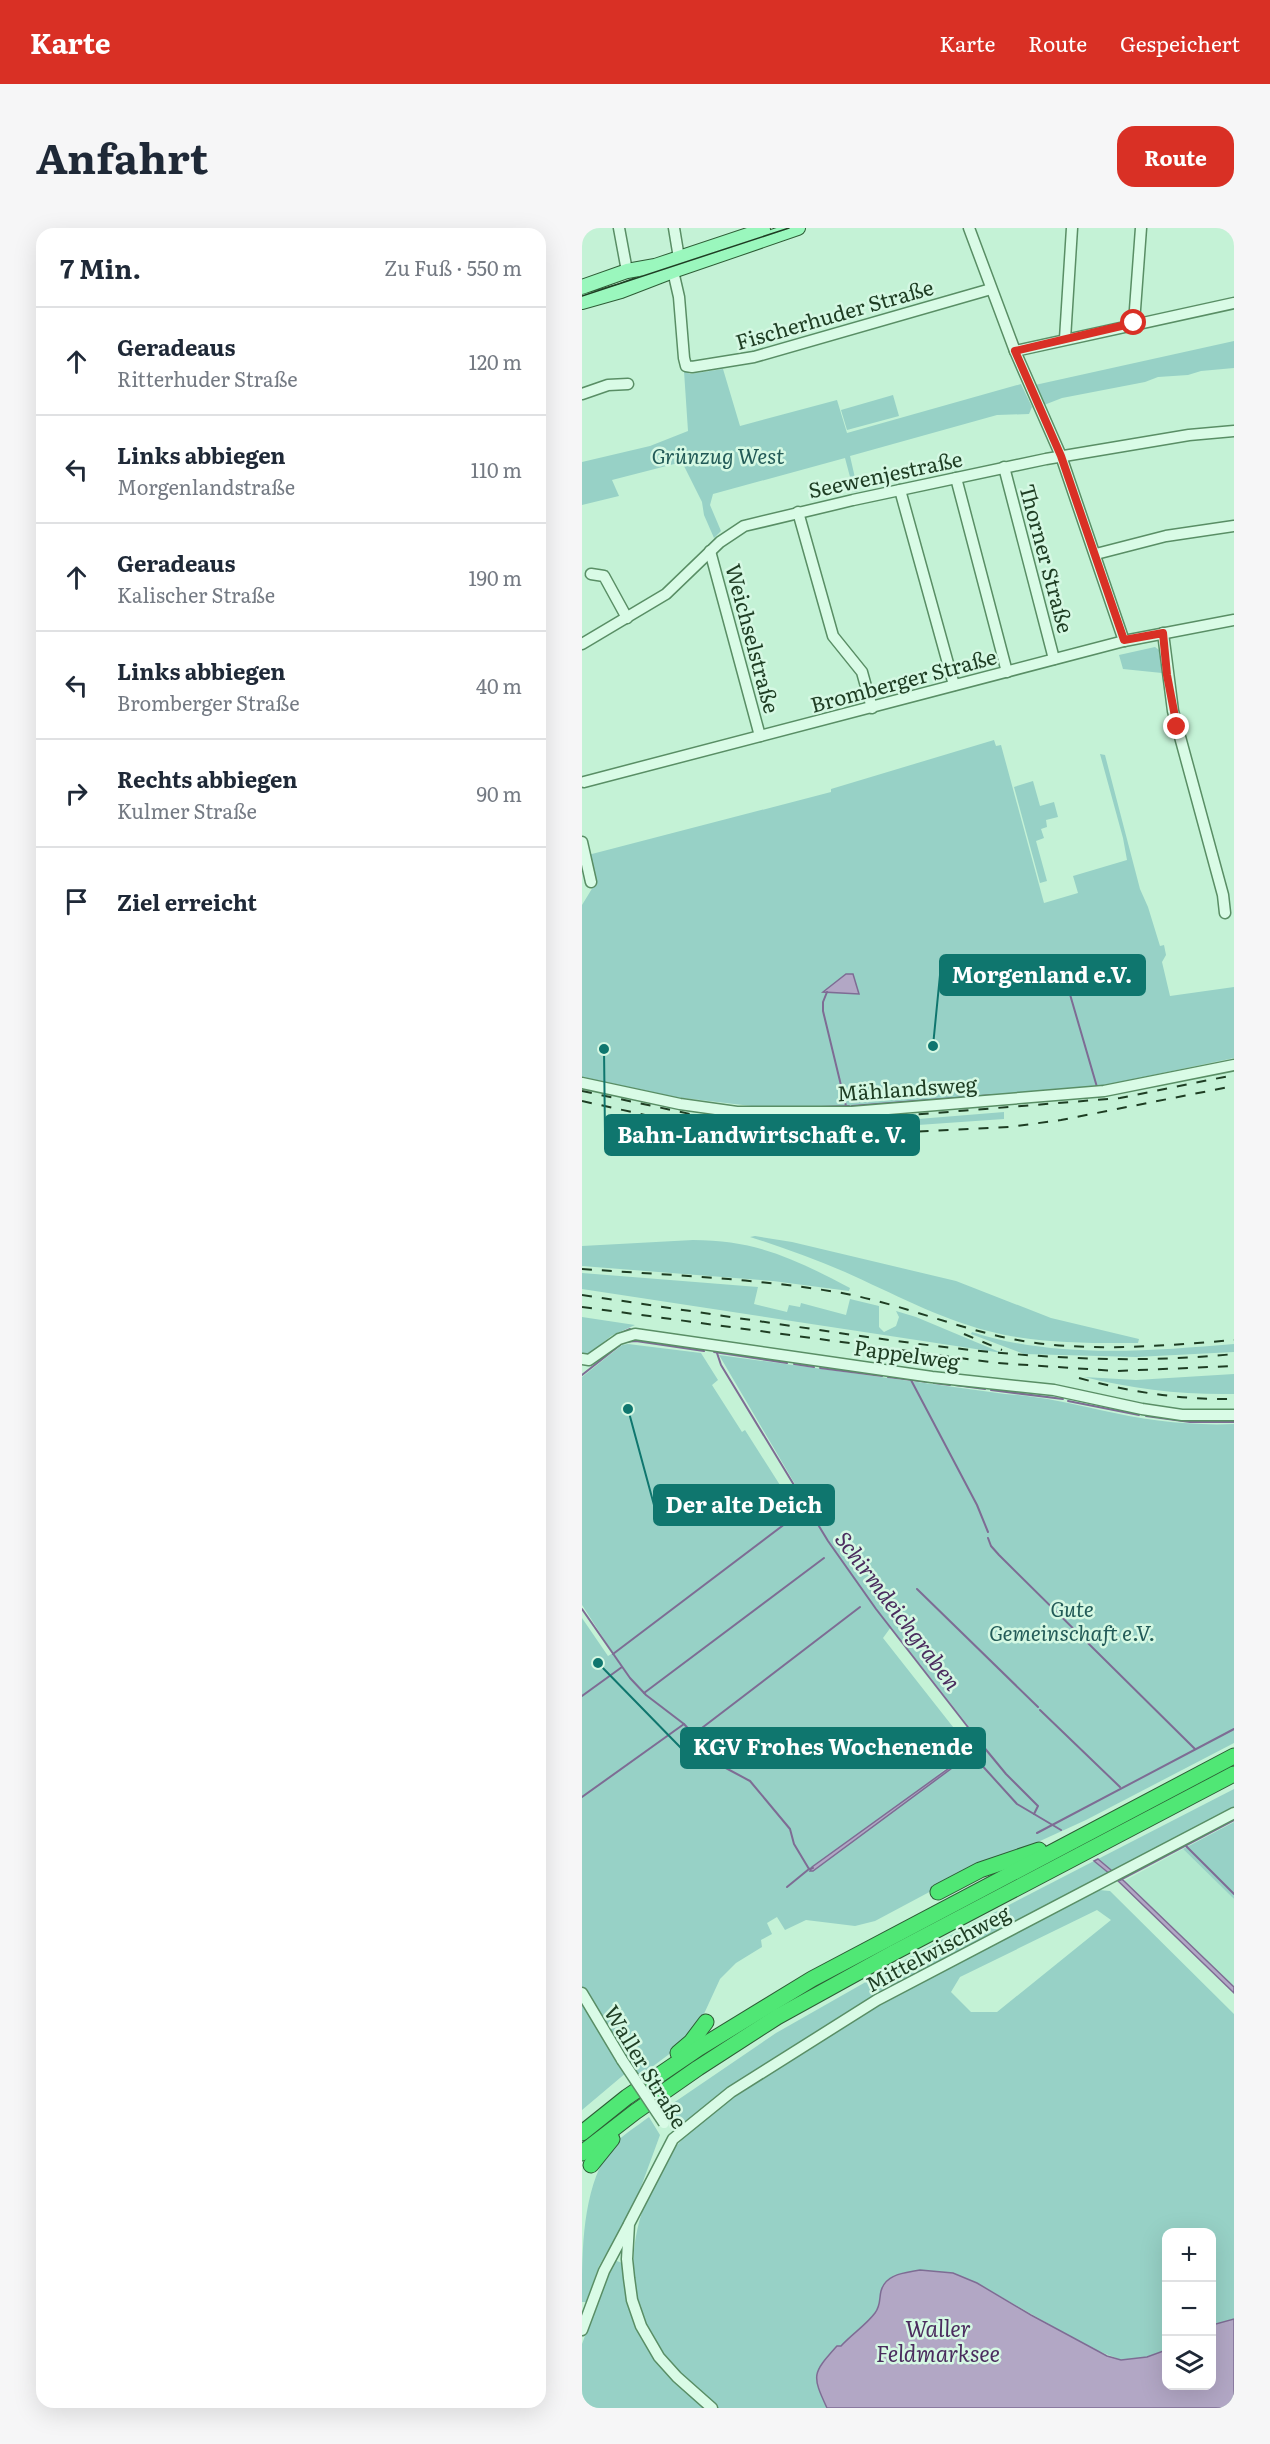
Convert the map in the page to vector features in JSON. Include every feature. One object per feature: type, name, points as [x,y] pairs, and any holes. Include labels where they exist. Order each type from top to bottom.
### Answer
[{"type":"highway","points":[[582,2133],[651,2080],[742,2020],[812,1979],[1234,1756]]},
{"type":"highway","points":[[587,2159],[635,2112],[728,2047],[777,2017],[892,1953],[1234,1774]]},
{"type":"highway","points":[[938,1892],[980,1870],[1068,1843]]},
{"type":"highway","points":[[651,2080],[668,2061],[691,2042],[706,2022]]},
{"type":"main road","points":[[582,302],[621,291],[676,265],[770,228]]},
{"type":"main road","points":[[582,287],[627,271],[676,265],[798,228]]},
{"type":"street","points":[[619,228],[627,271]]},
{"type":"street","points":[[674,228],[676,265]]},
{"type":"street","points":[[969,228],[1015,351],[1061,456],[1124,640]]},
{"type":"street","points":[[1065,339],[1072,228]]},
{"type":"street","points":[[1134,323],[1141,228]]},
{"type":"street","name":"Fischerhuder Straße","points":[[676,265],[686,366],[698,367],[744,359],[992,289]]},
{"type":"street","points":[[1015,351],[1134,323],[1234,303]]},
{"type":"street","points":[[582,394],[608,385],[628,384]]},
{"type":"street","name":"Seewenjestraße","points":[[582,644],[666,594],[730,533],[744,526],[1004,467],[1189,435],[1234,431]]},
{"type":"street","name":"Thorner Straße","points":[[1004,467],[1054,659]]},
{"type":"street","points":[[957,478],[1007,672]]},
{"type":"street","points":[[900,490],[954,685]]},
{"type":"street","points":[[798,512],[833,636],[862,672],[872,708]]},
{"type":"street","points":[[1096,554],[1166,536],[1234,526]]},
{"type":"street","name":"Weichselstraße","points":[[710,551],[760,736]]},
{"type":"street","points":[[591,574],[604,576],[627,618]]},
{"type":"street","name":"Bromberger Straße","points":[[584,782],[1124,640],[1234,620]]},
{"type":"street","points":[[1163,633],[1173,711],[1223,895],[1224,913]]},
{"type":"street","points":[[582,842],[591,882]]},
{"type":"street","name":"Mählandsweg","points":[[582,1083],[650,1098],[727,1111],[842,1112],[1104,1091],[1234,1065]]},
{"type":"street","name":"Pappelweg","points":[[582,1359],[589,1360],[619,1340],[635,1334],[932,1377],[1054,1390],[1182,1415],[1234,1415]]},
{"type":"street","name":"Mittelwischweg","points":[[673,2139],[731,2092],[877,2000],[1234,1813]]},
{"type":"street","name":"Waller Straße","points":[[582,1993],[673,2139],[629,2224],[627,2259],[632,2300],[641,2326],[659,2357],[677,2377],[712,2408]]},
{"type":"street","points":[[582,2330],[612,2254],[629,2224]]},
{"type":"street","points":[[612,2254],[627,2259]]},
{"type":"green space","points":[[1234,341],[1234,368],[1158,377],[1145,382],[1062,398],[1044,405],[1035,385]]},
{"type":"green space","name":"Grünzug West","points":[[723,369],[740,426],[837,400],[847,433],[1021,384],[1032,407],[1029,414],[997,415],[850,456],[858,491],[854,492],[845,458],[713,494],[710,505],[721,531],[714,538],[704,515],[702,502],[682,462],[612,480],[619,496],[582,505],[582,462],[650,446],[688,431],[684,371],[690,374]]},
{"type":"green space","points":[[893,395],[899,416],[847,430],[841,410]]},
{"type":"green space","points":[[1155,647],[1159,650],[1162,673],[1123,669],[1119,655]]},
{"type":"green space","points":[[994,740],[996,746],[1001,745],[1044,903],[1078,893],[1073,876],[1127,860],[1100,754],[1105,755],[1140,889],[1160,946],[1164,945],[1166,955],[1162,962],[1170,996],[1234,987],[1234,1058],[1096,1087],[855,1107],[785,1110],[675,1097],[582,1077],[582,905],[593,887],[597,885],[588,855],[831,792],[831,789]]},
{"type":"green space","points":[[1033,781],[1040,806],[1054,802],[1058,817],[1046,820],[1047,827],[1041,829],[1044,838],[1036,841],[1047,881],[1040,883],[1014,787]]},
{"type":"green space","points":[[1004,1112],[1004,1119],[918,1125],[918,1119]]},
{"type":"green space","points":[[750,1237],[792,1242],[956,1281],[1051,1318],[1139,1339],[1138,1343],[1044,1341],[969,1326],[822,1262]]},
{"type":"green space","points":[[693,1240],[736,1243],[774,1253],[811,1268],[850,1288],[849,1291],[773,1281],[582,1266],[582,1246]]},
{"type":"green space","points":[[582,1273],[758,1287],[754,1304],[787,1312],[789,1305],[800,1307],[801,1303],[846,1315],[850,1299],[879,1306],[879,1327],[884,1332],[896,1326],[899,1317],[896,1311],[1002,1353],[582,1289]]},
{"type":"green space","points":[[582,1317],[635,1325],[611,1336],[588,1355],[582,1355]]},
{"type":"green space","points":[[972,1332],[1004,1341],[1069,1350],[1169,1349],[1234,1344],[1234,1352],[1136,1357],[1024,1354],[971,1334]]},
{"type":"green space","name":"Gute Gemeinschaft e.V.","points":[[622,1345],[701,1353],[718,1380],[712,1385],[742,1432],[745,1430],[799,1515],[809,1508],[719,1355],[1041,1398],[1150,1419],[1184,1423],[1234,1424],[1234,1743],[1086,1820],[935,1889],[875,1921],[855,1926],[806,1920],[785,1930],[777,1917],[767,1923],[772,1934],[761,1940],[762,1947],[736,1963],[720,1979],[703,2016],[684,2043],[640,2076],[633,2067],[582,2110],[582,1618],[608,1656],[613,1653],[582,1605],[582,1377]],"holes":[[[891,1627],[984,1746],[935,1776],[970,1753],[968,1746],[883,1638]]]},
{"type":"green space","points":[[1234,1374],[1234,1394],[1158,1390],[1084,1377],[1136,1380]]},
{"type":"green space","points":[[1234,1789],[1234,1808],[1113,1872],[1098,1859]]},
{"type":"green space","points":[[1234,1822],[1234,1899],[1183,1849]]},
{"type":"green space","points":[[1183,1849],[1234,1899],[1234,1987],[1124,1881]]},
{"type":"green space","points":[[1094,1861],[1109,1874],[879,1996],[691,2121],[674,2120],[663,2110],[776,2033],[922,1950]]},
{"type":"green space","points":[[1099,1890],[1110,1891],[1234,2014],[1234,2319],[1216,2324],[1216,2228],[1162,2228],[1162,2351],[1147,2357],[1121,2360],[1091,2348],[977,2283],[953,2273],[920,2270],[894,2275],[881,2292],[880,2305],[874,2315],[841,2346],[837,2346],[823,2362],[818,2381],[827,2408],[718,2408],[666,2358],[646,2327],[638,2302],[634,2276],[634,2250],[647,2199],[658,2175],[684,2138],[714,2110],[863,2014],[969,1956]],"holes":[[[1097,1910],[1111,1920],[997,2012],[971,2012],[951,1992],[960,1977]]]},
{"type":"green space","points":[[649,2117],[660,2135],[634,2206],[599,2266],[586,2302],[582,2302],[582,2260],[586,2219],[595,2179],[613,2145]]},
{"type":"green space","points":[[612,2262],[622,2263],[626,2269],[639,2328],[705,2408],[582,2408],[582,2344]]},
{"type":"water","points":[[846,974],[853,974],[859,994],[823,992]]},
{"type":"water","points":[[970,1753],[813,1871],[810,1871],[812,1867]]},
{"type":"water","points":[[1098,1859],[1234,1987],[1234,1993],[1116,1879],[1094,1861]]},
{"type":"water","name":"Waller Feldmarksee","points":[[920,2270],[953,2273],[977,2283],[1107,2356],[1121,2360],[1147,2357],[1162,2351],[1162,2390],[1216,2390],[1216,2324],[1234,2319],[1234,2408],[827,2408],[818,2388],[819,2369],[837,2346],[841,2346],[875,2313],[884,2285],[897,2275]]},
{"type":"waterway","points":[[1064,989],[1069,991],[1097,1087]]},
{"type":"waterway","points":[[827,992],[823,1002],[823,1011],[846,1106]]},
{"type":"waterway","points":[[852,1106],[993,1095]]},
{"type":"waterway","points":[[821,1107],[849,1106]]},
{"type":"waterway","points":[[617,1335],[630,1329]]},
{"type":"waterway","points":[[624,1342],[636,1341],[704,1351]]},
{"type":"waterway","points":[[582,1375],[620,1345]]},
{"type":"waterway","points":[[714,1352],[787,1363]]},
{"type":"waterway","name":"Schirmdeichgraben","points":[[717,1353],[721,1365],[828,1541],[876,1609],[978,1740],[1006,1774],[1038,1806],[1034,1814],[1061,1830]]},
{"type":"waterway","points":[[794,1364],[814,1367]]},
{"type":"waterway","points":[[820,1368],[882,1376]]},
{"type":"waterway","points":[[888,1377],[928,1382]]},
{"type":"waterway","points":[[911,1380],[977,1505],[988,1532]]},
{"type":"waterway","points":[[934,1383],[950,1385]]},
{"type":"waterway","points":[[955,1385],[985,1389]]},
{"type":"waterway","points":[[991,1390],[1063,1399]]},
{"type":"waterway","points":[[1068,1401],[1139,1415]]},
{"type":"waterway","points":[[1146,1416],[1190,1422],[1234,1422]]},
{"type":"waterway","points":[[613,1654],[798,1514]]},
{"type":"waterway","points":[[988,1538],[991,1546],[999,1555],[1195,1749]]},
{"type":"waterway","points":[[644,1693],[824,1558]]},
{"type":"waterway","points":[[917,1589],[1038,1707]]},
{"type":"waterway","points":[[694,1734],[860,1607]]},
{"type":"waterway","points":[[582,1609],[630,1678],[646,1695],[684,1724],[722,1766],[750,1781],[790,1829],[794,1844],[809,1869],[813,1868]]},
{"type":"waterway","points":[[582,1696],[622,1667]]},
{"type":"waterway","points":[[1040,1710],[1120,1787]]},
{"type":"waterway","points":[[582,1797],[684,1724]]},
{"type":"waterway","points":[[1037,1833],[1234,1729]]},
{"type":"waterway","points":[[978,1761],[1017,1804],[1034,1814]]},
{"type":"waterway","points":[[1120,1880],[1234,1820]]},
{"type":"waterway","points":[[1186,1846],[1234,1894]]},
{"type":"waterway","points":[[787,1887],[809,1869]]},
{"type":"tram line","points":[[582,296],[789,228]]},
{"type":"railway","points":[[582,1091],[709,1118],[812,1123],[1120,1098],[1234,1075]]},
{"type":"railway","points":[[582,1101],[727,1131],[778,1136],[830,1136],[1010,1127],[1061,1120],[1234,1086]]},
{"type":"railway","points":[[582,1269],[741,1280],[836,1292],[858,1296],[990,1334],[1039,1343],[1123,1347],[1234,1340]]},
{"type":"railway","points":[[582,1295],[978,1351],[1131,1359],[1234,1354]]},
{"type":"railway","points":[[582,1307],[997,1363],[1116,1371],[1234,1366]]},
{"type":"railway","points":[[964,1334],[1002,1350]]},
{"type":"railway","points":[[1079,1378],[1156,1394],[1234,1399]]},
{"type":"place","name":"Morgenland e.V.","points":[[933,1046]]},
{"type":"place","name":"Bahn-Landwirtschaft e. V.","points":[[604,1049]]},
{"type":"place","name":"Der alte Deich","points":[[628,1409]]},
{"type":"place","name":"KGV Frohes Wochenende","points":[[598,1663]]},
{"type":"route","points":[[1134,323],[1015,351],[1061,456],[1124,640],[1163,633],[1167,675],[1177,727]]}]
